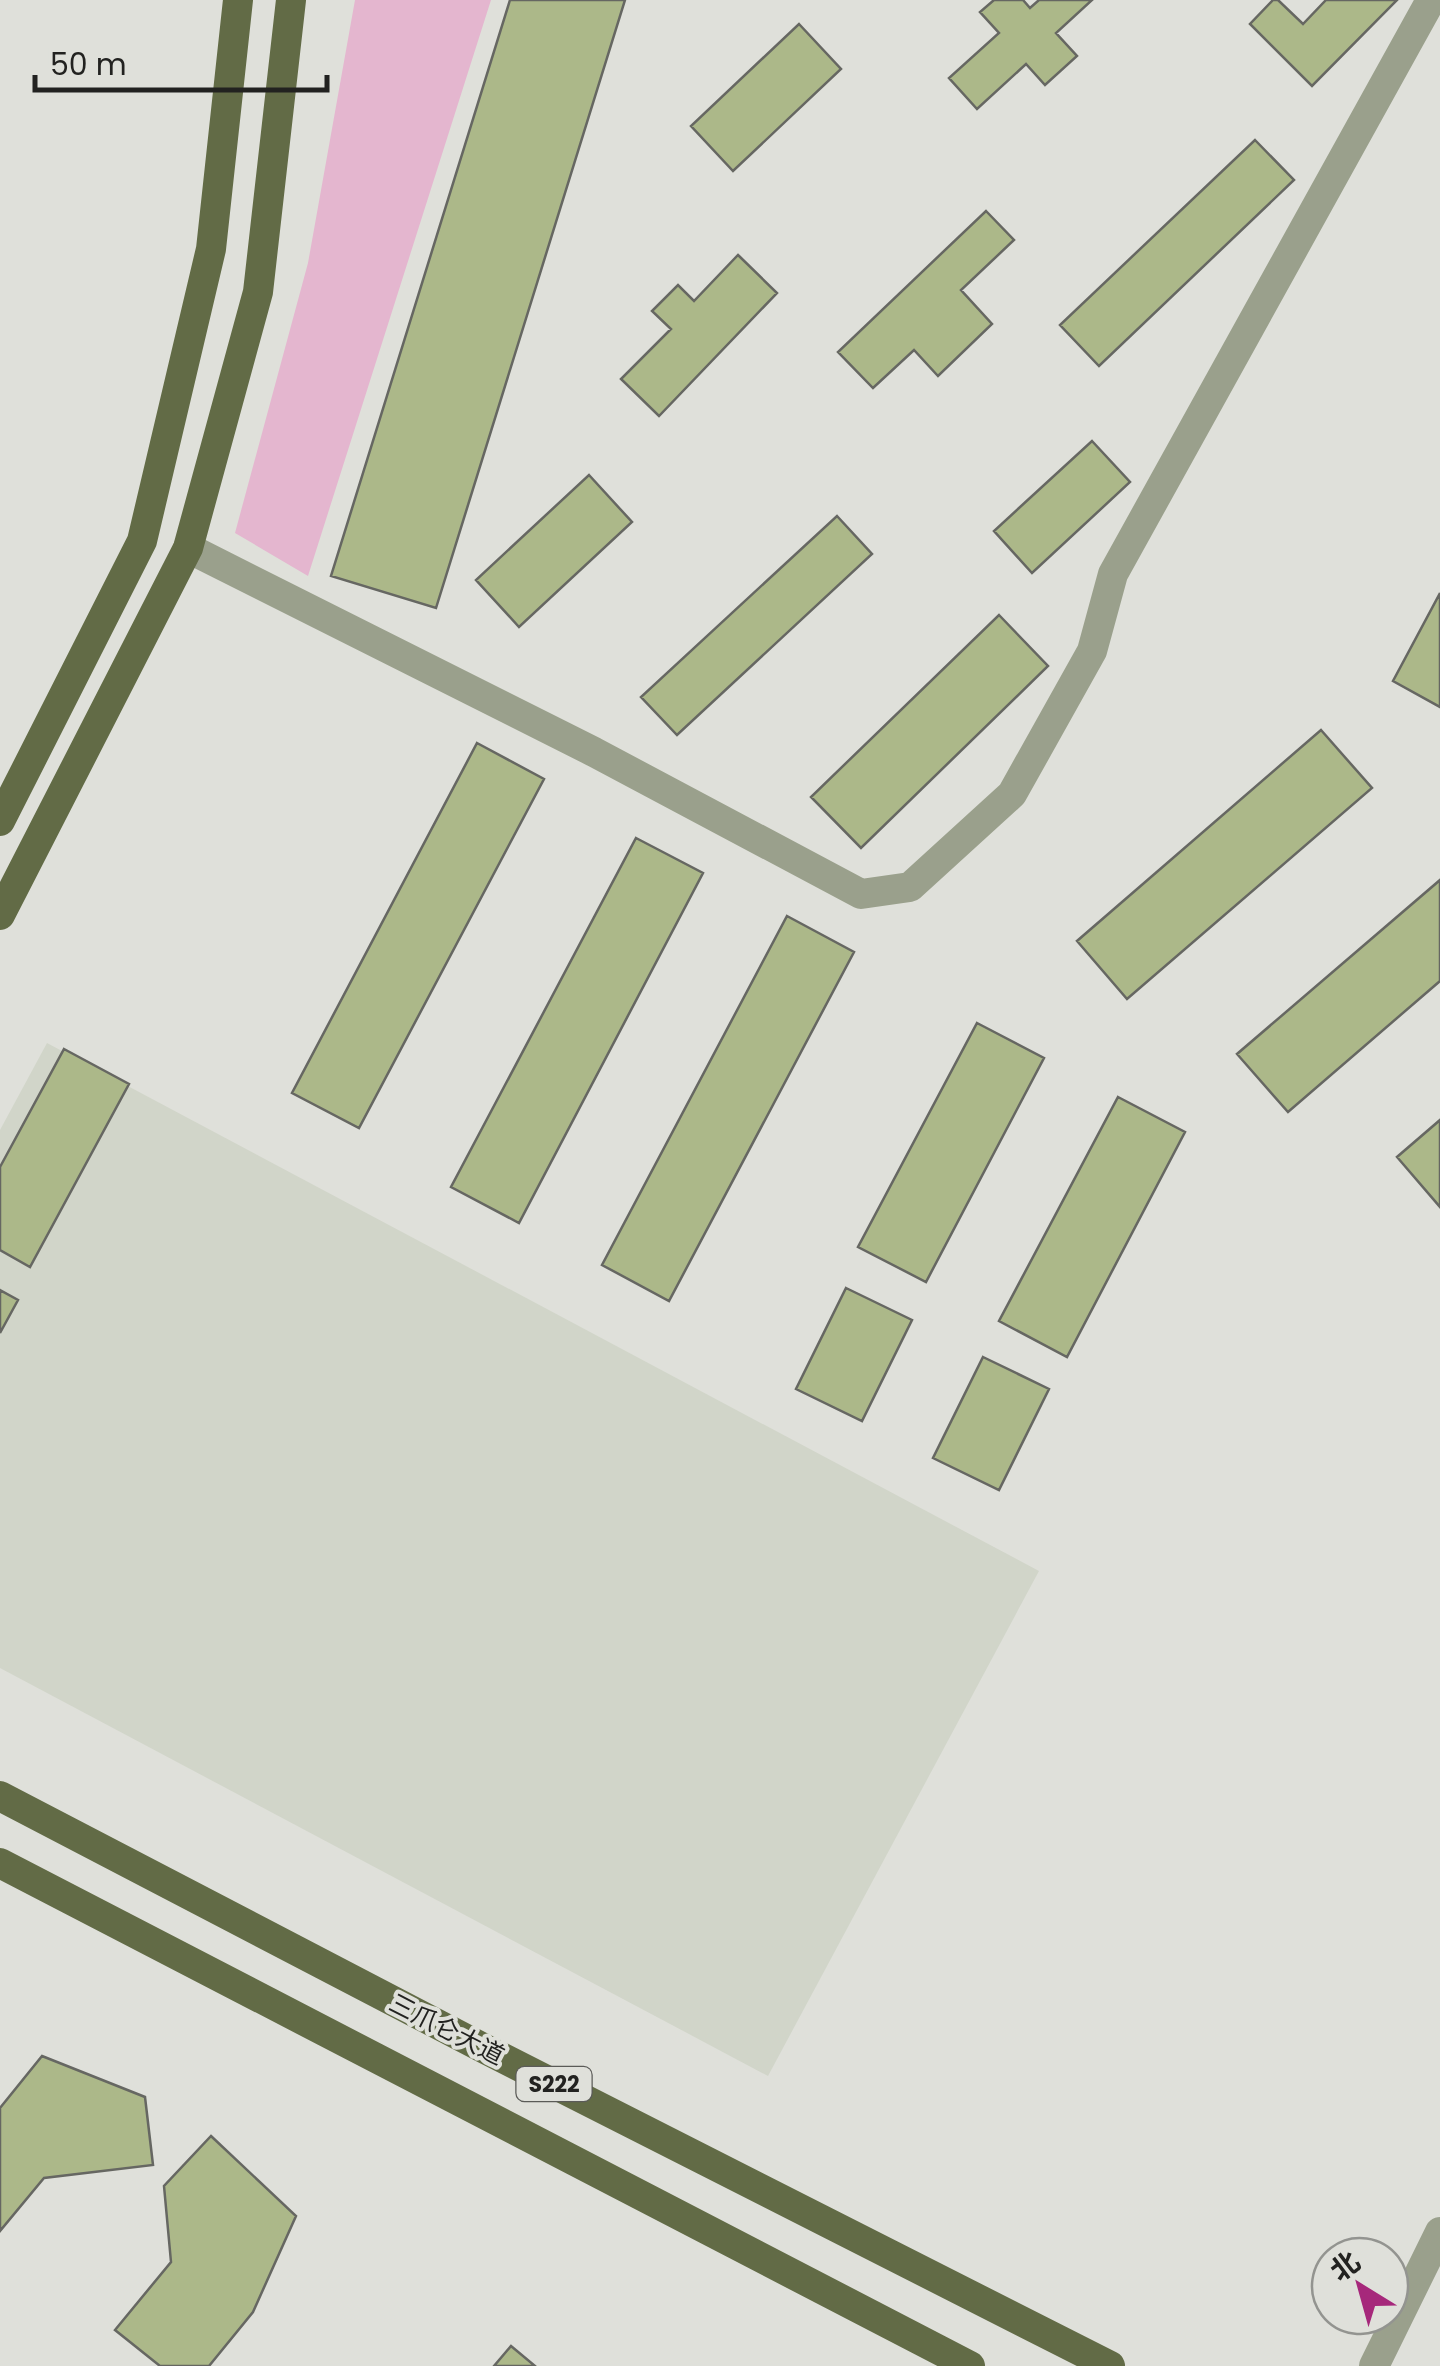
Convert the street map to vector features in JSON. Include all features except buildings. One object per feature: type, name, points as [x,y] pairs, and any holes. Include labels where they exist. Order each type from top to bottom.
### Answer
[{"type":"main road","points":[[0,821],[142,540],[211,249],[238,0]]},
{"type":"main road","points":[[0,914],[188,548],[258,292],[291,0]]},
{"type":"main road","name":"三爪仑大道","points":[[0,1796],[487,2050],[1110,2366]]},
{"type":"main road","name":"S222","points":[[0,1863],[970,2366]]},
{"type":"street","points":[[188,548],[594,752],[861,894],[910,887],[1012,794],[1092,651],[1113,574],[1431,0]]},
{"type":"street","points":[[1374,2366],[1440,2232]]},
{"type":"shaded area","points":[[355,0],[491,0],[308,576],[235,533],[308,263]]},
{"type":"shaded area","points":[[47,1043],[1039,1571],[768,2076],[0,1668],[0,1130]]}]
